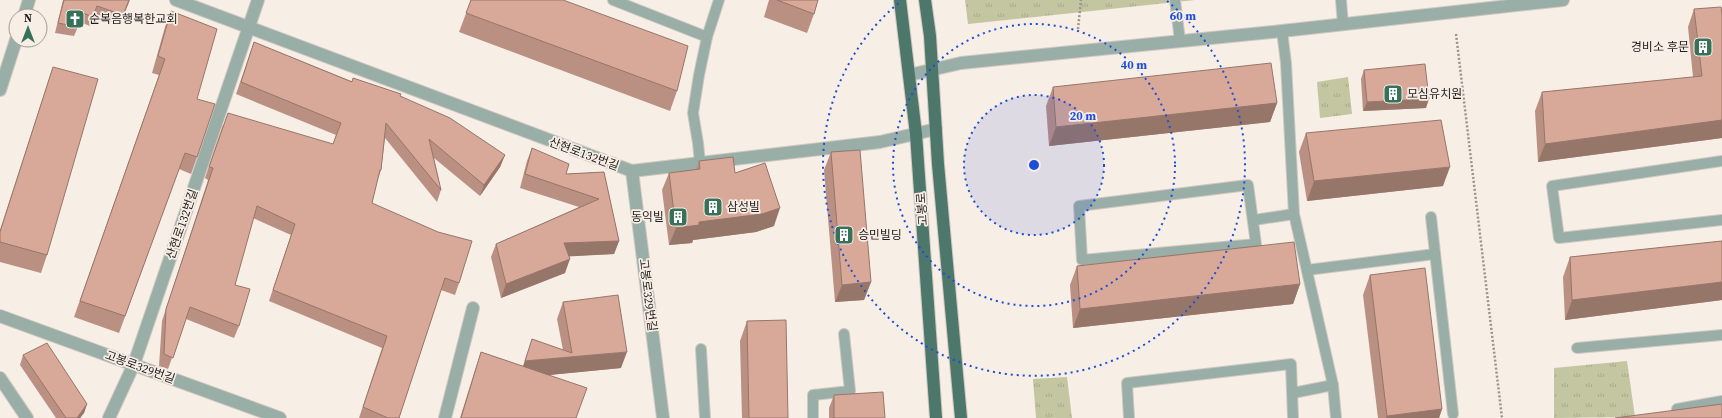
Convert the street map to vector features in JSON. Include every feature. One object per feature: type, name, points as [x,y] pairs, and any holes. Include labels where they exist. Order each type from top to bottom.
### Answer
[{"type":"main road","name":"고봉로","points":[[900,0],[916,134],[936,418]]},
{"type":"main road","name":"고봉로","points":[[925,0],[930,36],[938,164],[961,418]]},
{"type":"street","points":[[176,0],[249,28]]},
{"type":"street","name":"산현로132번길","points":[[109,418],[134,364],[258,0]]},
{"type":"street","points":[[908,75],[961,63],[1342,25],[1563,0]]},
{"type":"street","name":"산현로132번길","points":[[249,28],[632,171],[880,142],[936,129]]},
{"type":"street","points":[[0,90],[13,48]]},
{"type":"street","name":"고봉로329번길","points":[[632,171],[663,418]]},
{"type":"street","points":[[445,418],[473,308]]},
{"type":"street","name":"고봉로329번길","points":[[0,316],[280,418]]},
{"type":"street","points":[[0,378],[27,418]]},
{"type":"lane","points":[[613,0],[707,37]]},
{"type":"lane","points":[[700,163],[693,113],[707,37],[719,0]]},
{"type":"lane","points":[[1175,0],[1180,41]]},
{"type":"lane","points":[[1341,0],[1342,25]]},
{"type":"lane","points":[[1282,31],[1286,63],[1294,214],[1333,385],[1336,418]]},
{"type":"lane","points":[[1722,160],[1552,186],[1560,238],[1722,220]]},
{"type":"lane","points":[[1248,185],[1254,220],[1256,244],[1082,260],[1079,206],[1248,185]]},
{"type":"lane","points":[[1254,220],[1294,214]]},
{"type":"lane","points":[[1431,217],[1453,414]]},
{"type":"lane","points":[[1307,270],[1435,254]]},
{"type":"lane","points":[[813,418],[813,395],[850,391],[844,334]]},
{"type":"lane","points":[[1577,348],[1722,335]]},
{"type":"lane","points":[[701,349],[705,418]]},
{"type":"lane","points":[[1130,418],[1127,383],[1291,364],[1293,418]]},
{"type":"lane","points":[[1293,393],[1333,385]]},
{"type":"lane","points":[[1677,409],[1722,401]]},
{"type":"path","points":[[1078,29],[1080,0]]},
{"type":"path","points":[[1456,34],[1502,418]]},
{"type":"green space","points":[[965,0],[1195,0],[968,24]]},
{"type":"green space","points":[[1348,77],[1352,114],[1320,118],[1317,82]]},
{"type":"green space","points":[[1627,361],[1635,417],[1554,418],[1554,368]]},
{"type":"green space","points":[[1067,377],[1072,418],[1036,418],[1033,379]]},
{"type":"building","name":"순복음행복한교회","points":[[64,0],[129,0],[123,15],[97,6],[93,17],[83,13],[78,27],[58,23]]},
{"type":"building","points":[[471,0],[563,0],[688,46],[677,91],[466,13]]},
{"type":"building","points":[[777,0],[818,0],[814,14]]},
{"type":"building","points":[[1721,7],[1722,120],[1545,144],[1542,92],[1702,76],[1694,9]]},
{"type":"building","points":[[171,11],[217,29],[197,99],[215,104],[197,157],[185,153],[125,316],[80,301],[165,59],[158,56]]},
{"type":"building","points":[[254,42],[352,82],[353,78],[401,94],[400,96],[450,118],[505,155],[484,185],[429,139],[441,190],[386,123],[381,170],[372,203],[438,232],[472,241],[459,283],[445,278],[399,418],[388,418],[363,407],[387,336],[273,290],[295,224],[257,206],[235,285],[250,289],[239,326],[190,307],[173,358],[164,354],[166,309],[213,168],[209,167],[228,113],[333,144],[341,123],[241,82]]},
{"type":"building","points":[[1271,63],[1277,103],[1056,127],[1053,87]]},
{"type":"building","name":"모심유치원","points":[[1425,64],[1429,99],[1367,102],[1364,70]]},
{"type":"building","points":[[53,67],[98,79],[47,255],[0,242],[0,232]]},
{"type":"building","points":[[1441,120],[1450,167],[1314,181],[1306,133]]},
{"type":"building","points":[[532,148],[569,164],[566,174],[604,172],[619,241],[564,243],[570,259],[506,284],[496,244],[599,199],[525,174]]},
{"type":"building","name":"승민빌딩","points":[[860,150],[871,282],[842,285],[831,152]]},
{"type":"building","points":[[733,157],[735,173],[765,163],[780,208],[762,214],[699,222],[699,225],[676,228],[669,173],[700,169],[699,161]]},
{"type":"building","points":[[1722,241],[1722,282],[1572,300],[1570,257]]},
{"type":"building","points":[[1294,242],[1300,284],[1080,309],[1077,266]]},
{"type":"building","points":[[1425,268],[1442,409],[1387,416],[1370,275]]},
{"type":"building","points":[[618,295],[627,352],[525,361],[532,339],[572,353],[563,302]]},
{"type":"building","points":[[786,320],[788,418],[749,418],[747,321]]},
{"type":"building","points":[[47,343],[87,404],[77,418],[66,418],[23,355]]},
{"type":"building","points":[[481,352],[587,388],[576,418],[461,418]]},
{"type":"building","points":[[883,392],[885,418],[834,418],[834,395]]},
{"type":"building","points":[[1722,404],[1722,418],[1615,418]]},
{"type":"place","name":"순복음행복한교회","points":[[75,19]]},
{"type":"place","name":"경비소 후문","points":[[1703,47]]},
{"type":"place","name":"모심유치원","points":[[1393,94]]},
{"type":"place","name":"삼성빌","points":[[713,207]]},
{"type":"place","name":"동익빌","points":[[678,217]]},
{"type":"place","name":"승민빌딩","points":[[844,235]]}]
